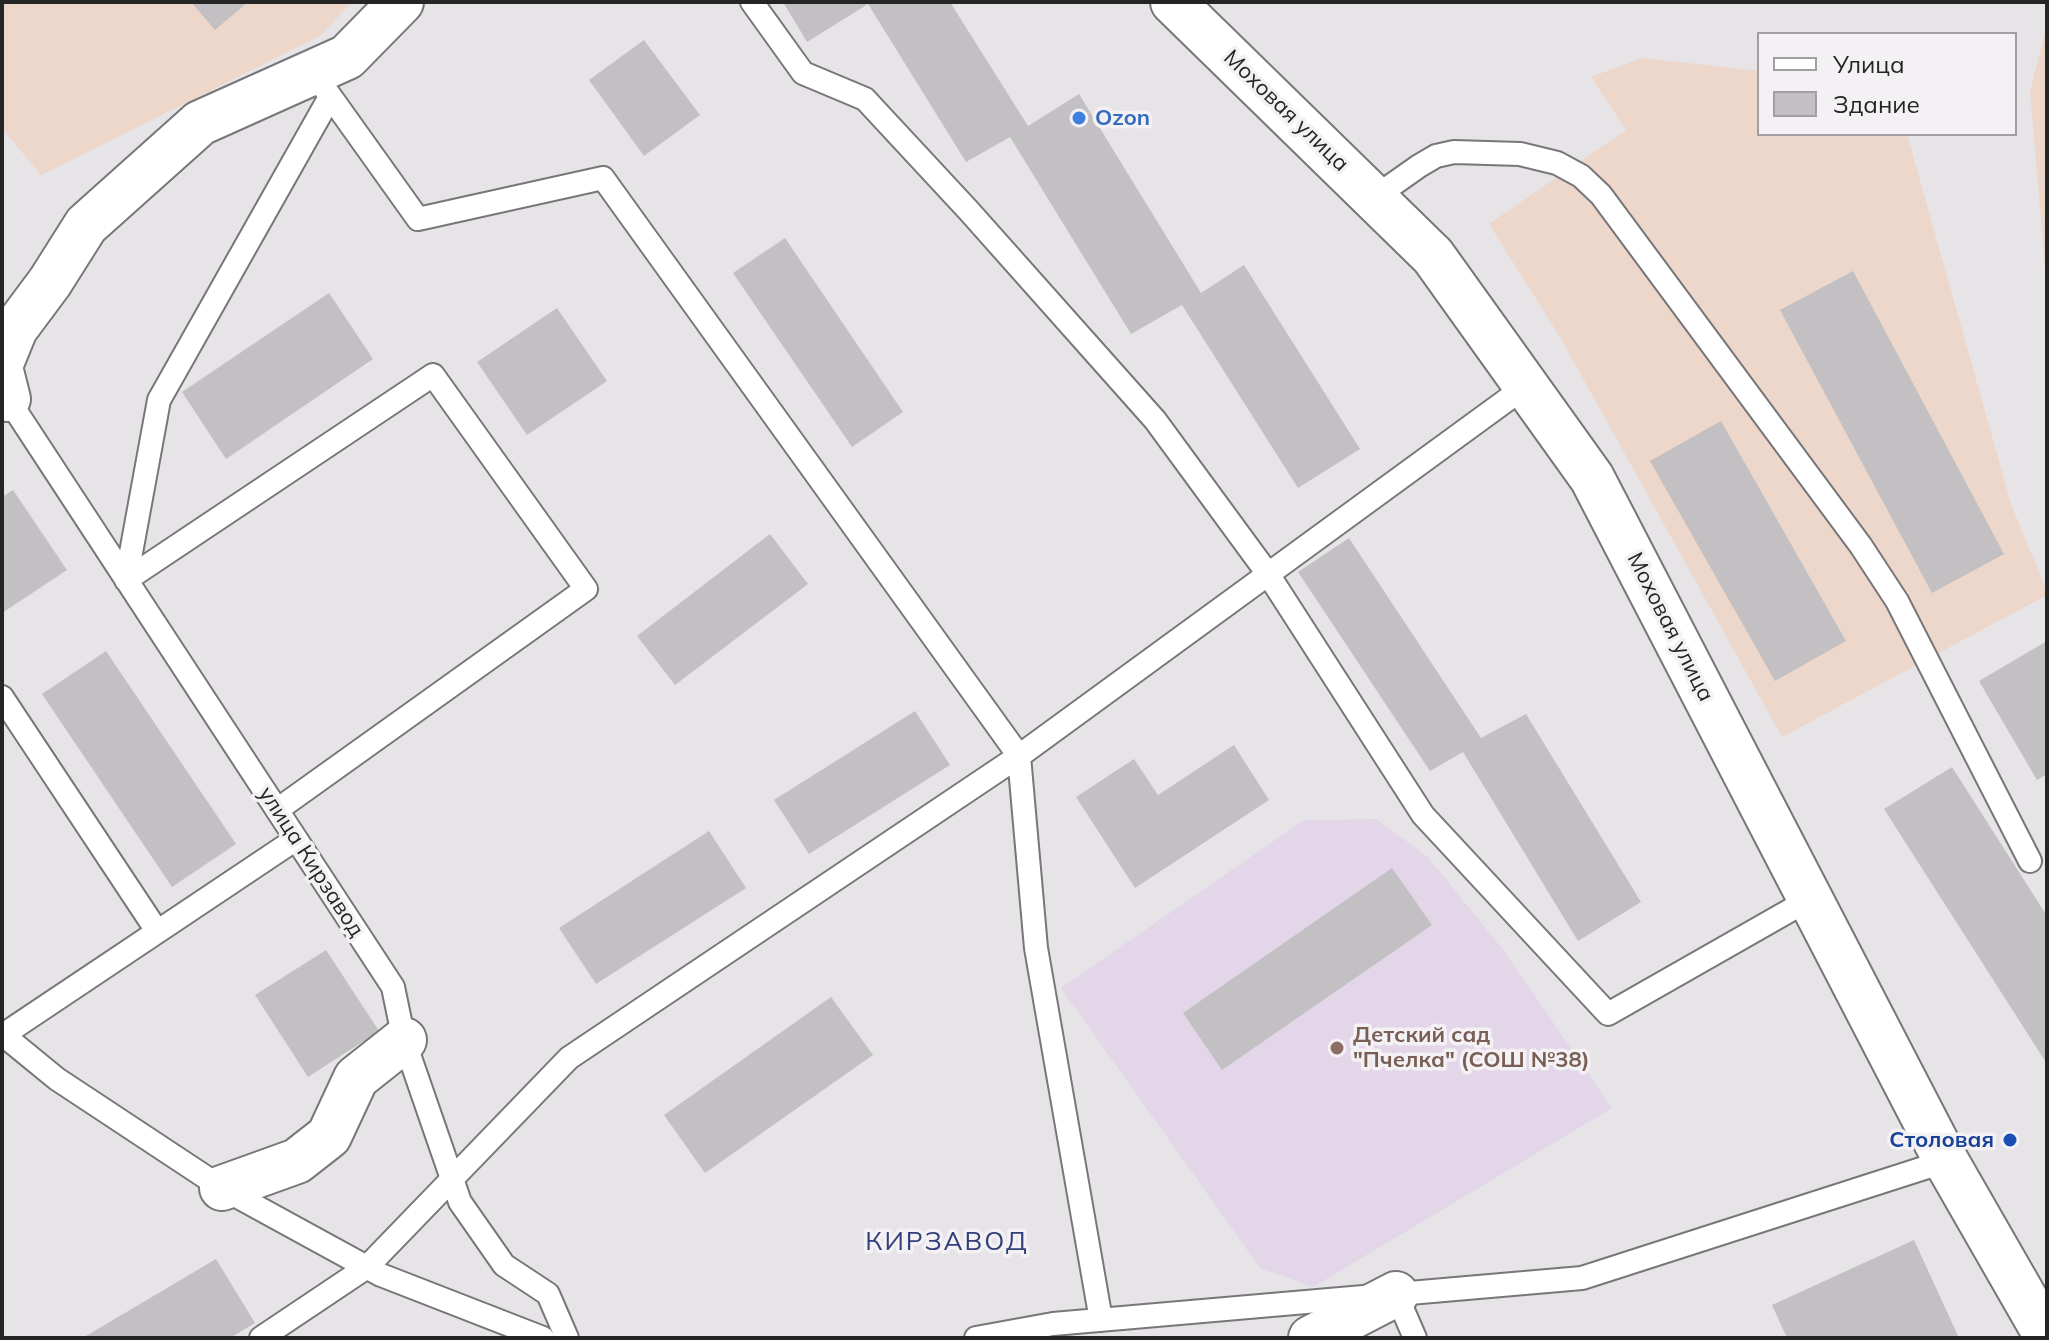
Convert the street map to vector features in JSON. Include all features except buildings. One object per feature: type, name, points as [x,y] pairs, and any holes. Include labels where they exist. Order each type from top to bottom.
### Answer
[{"type":"street","points":[[3,385],[15,329],[50,282],[86,225],[200,123],[322,85],[401,2]]},
{"type":"street","name":"Моховая улица","points":[[1173,2],[1433,256],[1592,478],[1946,1161],[2047,1337]]},
{"type":"street","points":[[222,1188],[297,1161],[329,1136],[356,1078],[404,1040]]},
{"type":"street","points":[[1311,1338],[1396,1294]]},
{"type":"lane","points":[[752,2],[803,73],[865,99],[1155,420],[1268,574],[1423,815],[1608,1014],[1810,899]]},
{"type":"lane","points":[[126,580],[159,400],[322,85],[418,219],[603,178],[1019,756],[1036,948],[1101,1320]]},
{"type":"lane","points":[[1375,197],[1436,156],[1454,152],[1539,157],[1581,176],[1601,195],[1861,546],[1897,601],[2030,861]]},
{"type":"lane","points":[[126,580],[433,375],[586,589],[277,810]]},
{"type":"lane","name":"улица Кирзавод","points":[[3,385],[126,580],[393,987],[404,1040],[460,1202],[504,1265],[548,1294],[567,1338]]},
{"type":"lane","points":[[261,1338],[367,1267],[569,1058],[1019,756],[1526,386]]},
{"type":"lane","points":[[2,697],[157,931]]},
{"type":"lane","points":[[296,839],[3,1034],[57,1079],[222,1188],[381,1275],[543,1338]]},
{"type":"lane","points":[[976,1338],[1053,1324],[1582,1278],[1946,1161]]},
{"type":"lane","points":[[1396,1294],[1415,1338]]},
{"type":"shaded area","points":[[2,2],[352,2],[320,36],[41,175],[2,128]]},
{"type":"shaded area","points":[[2047,25],[2047,291],[2030,91]]},
{"type":"shaded area","points":[[1642,58],[1757,71],[1757,136],[1908,136],[2011,504],[2047,595],[1782,737],[1560,337],[1489,224],[1626,130],[1591,77]]},
{"type":"shaded area","name":"Детский сад \"Пчелка\" (СОШ №38)","points":[[1376,819],[1428,857],[1504,951],[1612,1108],[1313,1287],[1260,1268],[1061,988],[1304,820]]},
{"type":"place","name":"Ozon","points":[[1079,118]]},
{"type":"place","name":"Детский сад \"Пчелка\" (СОШ №38)","points":[[1337,1048]]},
{"type":"place","name":"Столовая","points":[[2010,1140]]},
{"type":"district","name":"КИРЗАВОД","points":[[947,1242]]}]
